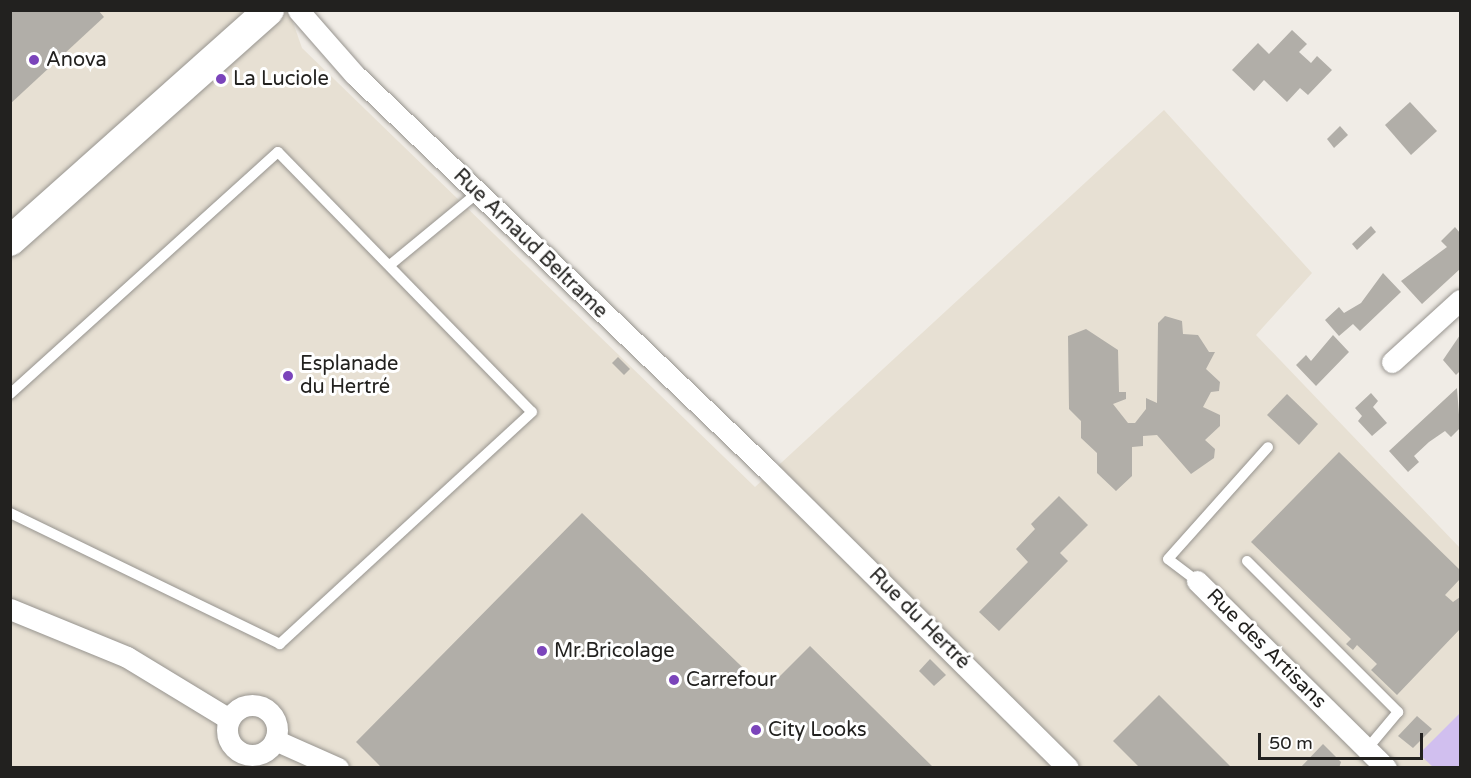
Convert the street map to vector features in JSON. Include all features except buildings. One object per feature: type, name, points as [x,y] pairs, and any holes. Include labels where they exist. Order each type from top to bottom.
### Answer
[{"type":"street","points":[[10,241],[269,10]]},
{"type":"street","name":"Rue Arnaud Beltrame","points":[[298,10],[354,74],[769,471]]},
{"type":"street","points":[[1392,362],[1461,300]]},
{"type":"street","name":"Rue du Hertré","points":[[769,471],[1068,768]]},
{"type":"street","name":"Rue des Artisans","points":[[1197,581],[1386,768]]},
{"type":"street","points":[[10,609],[127,657],[229,719]]},
{"type":"street","points":[[241,707],[266,709],[276,723],[274,740],[257,754],[241,753],[227,735],[229,719],[241,707]]},
{"type":"street","points":[[274,740],[338,768]]},
{"type":"lane","points":[[10,394],[278,152],[532,412],[280,644],[10,513]]},
{"type":"lane","points":[[390,265],[477,194]]},
{"type":"lane","points":[[1197,581],[1168,559],[1268,447]]},
{"type":"lane","points":[[1246,561],[1398,712],[1367,749]]},
{"type":"shaded area","points":[[10,11],[289,11],[302,48],[755,487],[1164,110],[1312,273],[1256,335],[1460,548],[1460,767],[11,767]]},
{"type":"shaded area","points":[[1460,713],[1460,767],[1433,767],[1419,754]]},
{"type":"place","name":"Anova","points":[[34,60]]},
{"type":"place","name":"La Luciole","points":[[221,79]]},
{"type":"place","name":"Esplanade du Hertré","points":[[288,376]]},
{"type":"place","name":"Mr.Bricolage","points":[[542,651]]},
{"type":"place","name":"Carrefour","points":[[674,680]]},
{"type":"place","name":"City Looks","points":[[756,730]]}]
